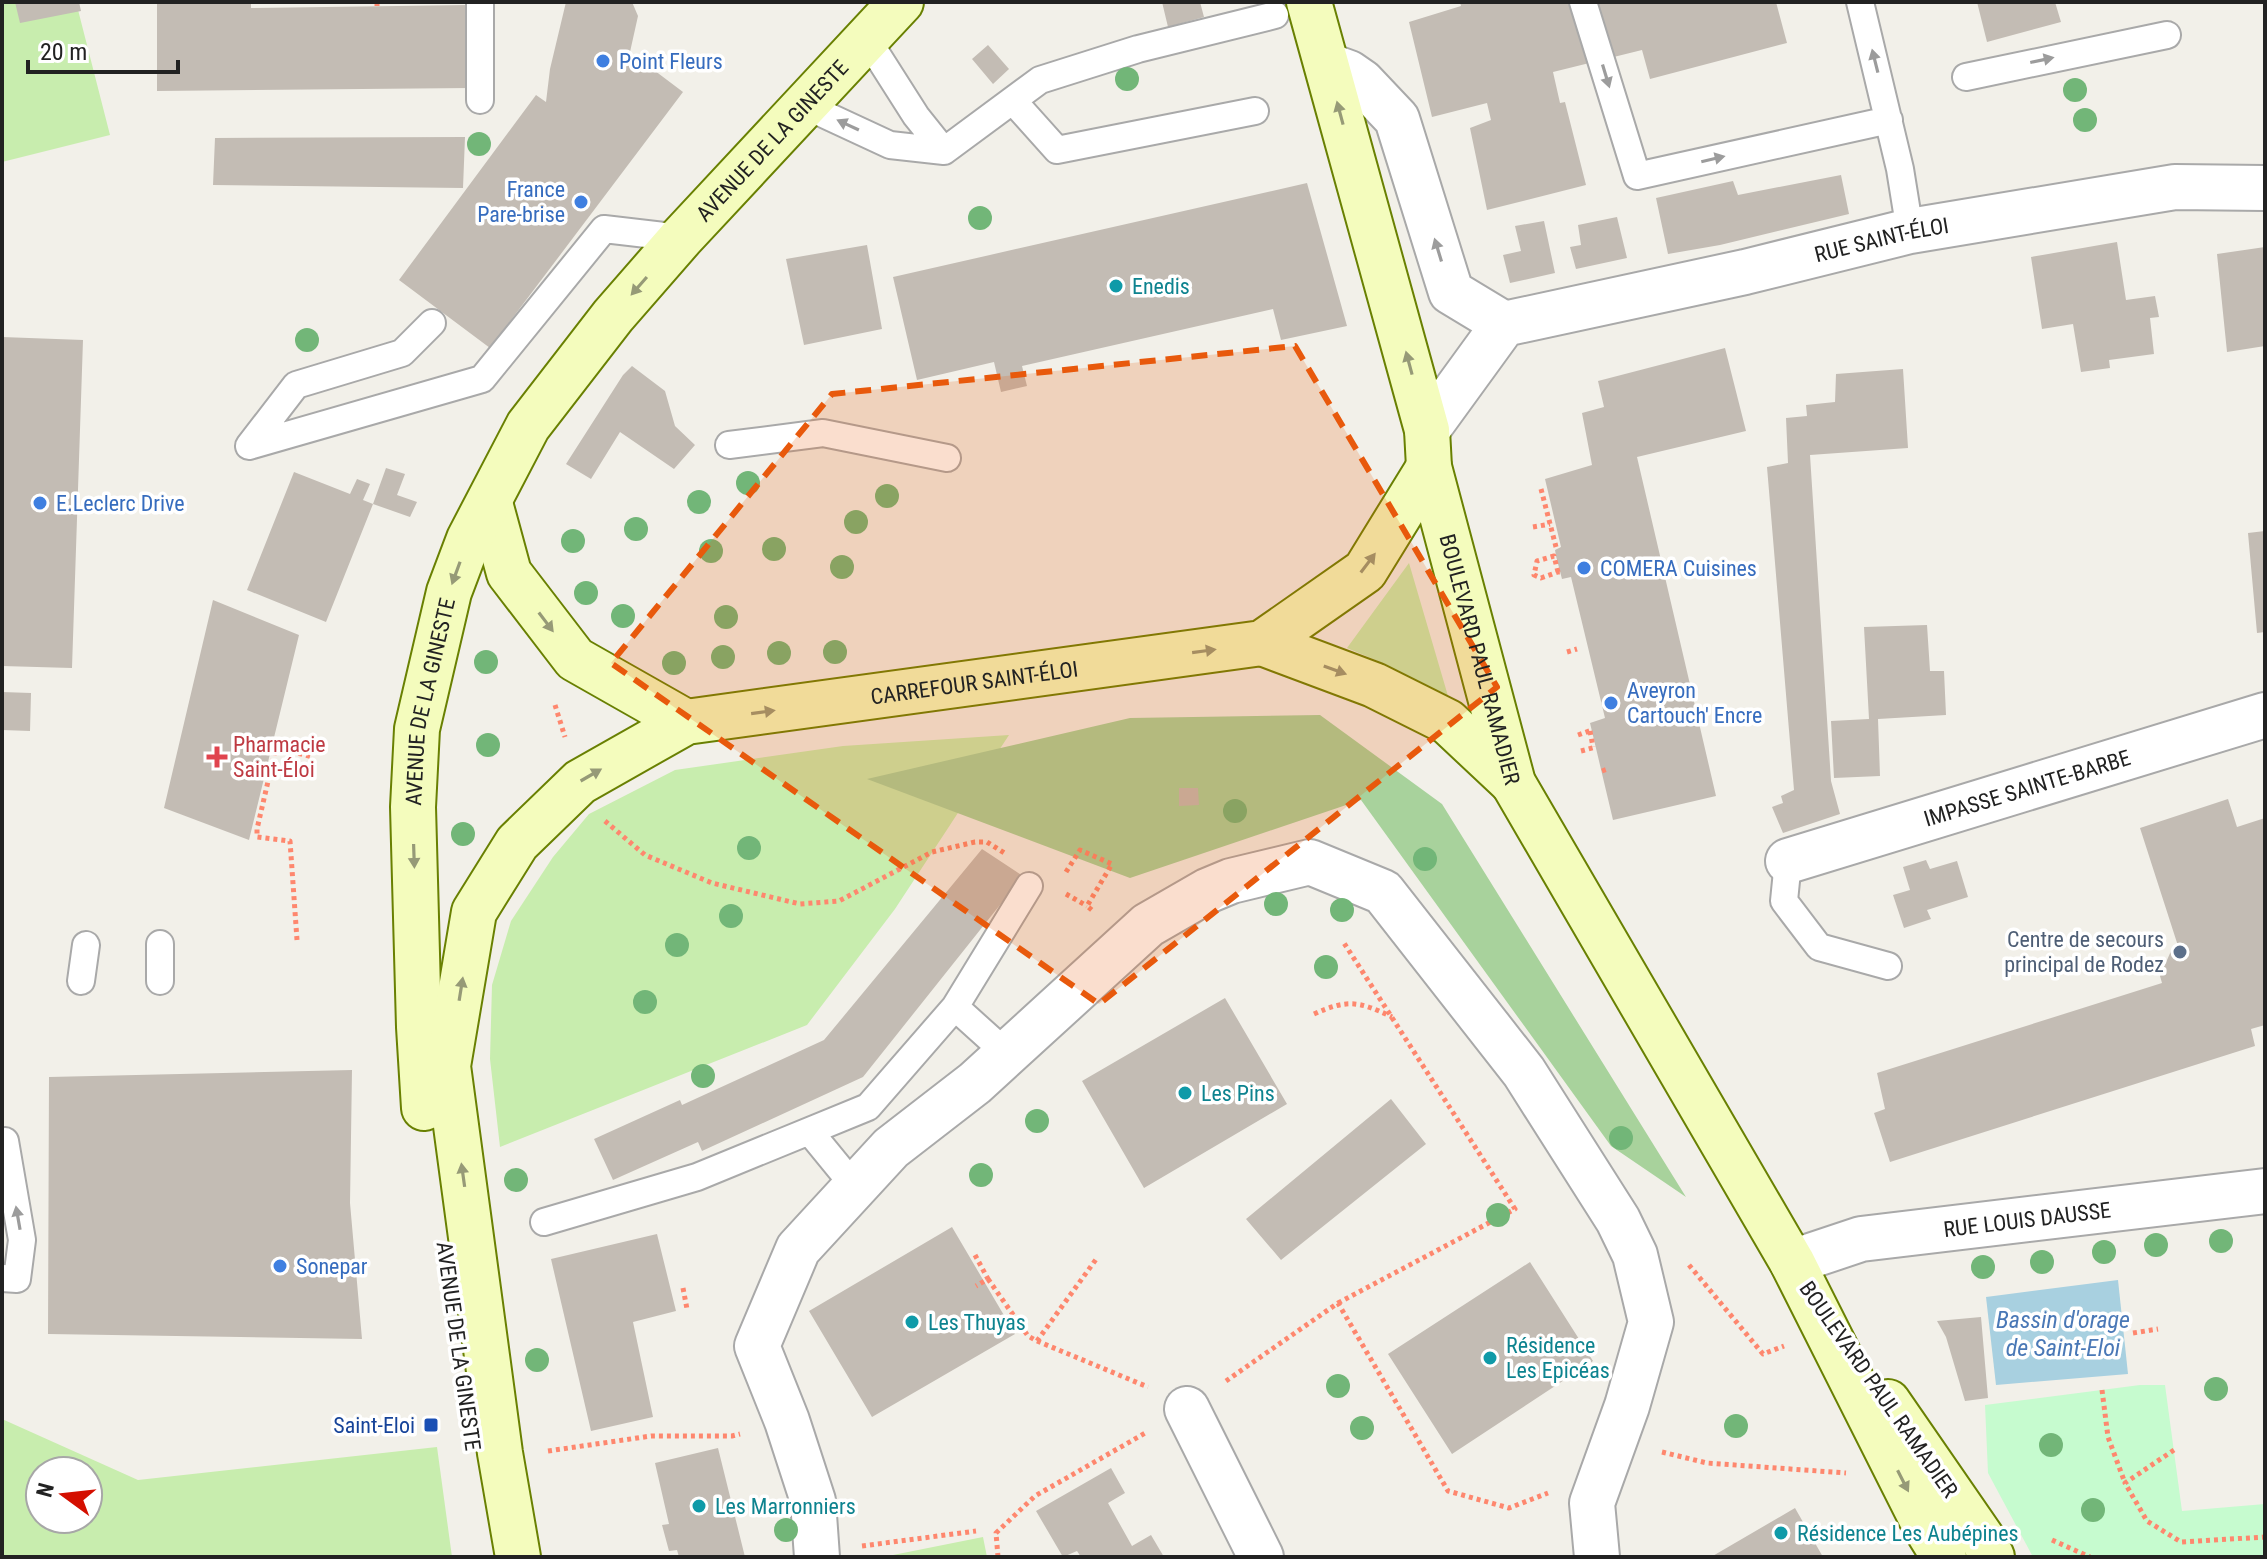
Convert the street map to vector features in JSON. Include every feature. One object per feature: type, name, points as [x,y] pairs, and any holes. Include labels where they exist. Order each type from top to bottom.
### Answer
[{"type":"main road","name":"AVENUE DE LA GINESTE","points":[[492,1557],[425,1110],[419,1027],[413,807],[417,729],[449,592],[469,539],[528,426],[613,316],[681,238],[901,2]]},
{"type":"main road","name":"BOULEVARD PAUL RAMADIER","points":[[1292,9],[1327,65],[1513,783],[1792,1262],[1926,1528],[1944,1557]]},
{"type":"main road","name":"CARREFOUR SAINT-ÉLOI","points":[[448,1066],[474,912],[517,843],[580,782],[686,722],[1262,643],[1365,571],[1428,448]]},
{"type":"main road","points":[[490,503],[509,573],[575,659],[686,722]]},
{"type":"main road","name":"CARREFOUR SAINT-ÉLOI","points":[[1262,643],[1374,685],[1448,722],[1513,783]]},
{"type":"main road","name":"AVENUE DE LA GINESTE","points":[[448,1066],[500,1453],[518,1557]]},
{"type":"main road","name":"BOULEVARD PAUL RAMADIER","points":[[1792,1262],[1992,1557]]},
{"type":"street","points":[[1327,65],[1349,73],[1362,82],[1397,119],[1451,292],[1467,374]]},
{"type":"street","name":"RUE SAINT-ÉLOI","points":[[1504,324],[1745,272],[1910,231],[2175,187],[2265,188]]},
{"type":"street","points":[[1428,448],[1467,374],[1504,324],[1451,292]]},
{"type":"street","name":"IMPASSE SAINTE-BARBE","points":[[1788,861],[2265,715]]},
{"type":"street","points":[[834,1552],[757,1346],[798,1249],[891,1148],[975,1083],[1148,925],[1207,891],[1231,881],[1310,862],[1383,892],[1524,1072],[1618,1220],[1635,1255],[1651,1322],[1627,1406],[1592,1503],[1597,1557]]},
{"type":"street","name":"RUE LOUIS DAUSSE","points":[[1792,1262],[1861,1239],[2265,1191]]},
{"type":"street","points":[[1187,1409],[1261,1557]]},
{"type":"lane","points":[[480,2],[480,100]]},
{"type":"lane","points":[[1583,2],[1637,176],[1889,120]]},
{"type":"lane","points":[[1860,2],[1889,120],[1910,231]]},
{"type":"lane","points":[[806,106],[890,145],[944,151],[1040,80],[1138,49],[1292,9]]},
{"type":"lane","points":[[1966,77],[2167,35]]},
{"type":"lane","points":[[867,39],[916,116],[944,151]]},
{"type":"lane","points":[[1014,102],[1057,150],[1255,111]]},
{"type":"lane","points":[[432,323],[402,353],[296,385],[249,446],[482,379],[604,229],[681,238]]},
{"type":"lane","points":[[729,445],[823,433],[947,458]]},
{"type":"lane","points":[[1788,861],[1784,901],[1819,947],[1888,966]]},
{"type":"lane","points":[[544,1222],[697,1177],[868,1107],[955,1007],[1029,886]]},
{"type":"lane","points":[[160,944],[160,981]]},
{"type":"lane","points":[[81,981],[86,945]]},
{"type":"lane","points":[[955,1007],[1006,1053]]},
{"type":"lane","points":[[810,1132],[855,1187]]},
{"type":"lane","points":[[2,1278],[17,1279],[22,1240],[5,1141]]},
{"type":"path","points":[[1541,489],[1556,547]]},
{"type":"path","points":[[1533,527],[1550,524]]},
{"type":"path","points":[[1555,556],[1559,572],[1541,578],[1534,575],[1537,561],[1555,556]]},
{"type":"path","points":[[1567,652],[1577,649]]},
{"type":"path","points":[[1578,735],[1591,730],[1595,747],[1581,751]]},
{"type":"path","points":[[297,940],[290,841],[257,837],[257,829],[276,747],[312,757]]},
{"type":"path","points":[[597,815],[645,855],[712,883],[800,904],[839,901],[932,852],[987,842],[1004,853]]},
{"type":"path","points":[[1064,877],[1080,850],[1112,864],[1087,906]]},
{"type":"path","points":[[1057,889],[1087,906],[1131,943]]},
{"type":"path","points":[[998,1557],[996,1533],[1035,1496],[1187,1409],[1338,1303],[1515,1209],[1344,943]]},
{"type":"path","points":[[1314,1014],[1337,1004],[1363,1003],[1392,1017]]},
{"type":"path","points":[[1627,1240],[1666,1238],[1763,1354],[1792,1343]]},
{"type":"path","points":[[975,1255],[1028,1336],[1182,1401],[1187,1409]]},
{"type":"path","points":[[1037,1341],[1097,1258]]},
{"type":"path","points":[[976,1286],[988,1279]]},
{"type":"path","points":[[683,1288],[687,1309]]},
{"type":"path","points":[[1338,1303],[1448,1491],[1509,1508],[1604,1468],[1641,1446],[1707,1463],[1856,1473]]},
{"type":"path","points":[[2133,1333],[2158,1329]]},
{"type":"path","points":[[2102,1390],[2108,1437],[2125,1483],[2147,1521],[2181,1542],[2265,1537]]},
{"type":"path","points":[[543,1451],[651,1436],[732,1436],[787,1421]]},
{"type":"path","points":[[2125,1483],[2174,1450]]},
{"type":"path","points":[[834,1552],[976,1531]]},
{"type":"path","points":[[2052,1540],[2090,1557]]},
{"type":"highlighted area","points":[[1295,346],[1497,687],[1099,1004],[611,663],[832,394]]},
{"type":"green space","points":[[2,2],[76,2],[110,135],[2,162]]},
{"type":"green space","points":[[1409,563],[1448,696],[1441,700],[1385,664],[1347,648]]},
{"type":"green space","points":[[1320,715],[1442,804],[1686,1197],[1611,1146],[1361,800],[1130,878],[867,779],[1130,718]]},
{"type":"green space","points":[[1009,735],[895,909],[807,1025],[500,1147],[490,1059],[492,985],[511,921],[553,857],[589,814],[675,770],[843,746]]},
{"type":"green space","points":[[2140,1385],[2165,1385],[2182,1511],[2265,1504],[2265,1557],[2033,1557],[1988,1473],[1985,1405]]},
{"type":"green space","points":[[2,1419],[82,1455],[24,1455],[24,1535],[104,1535],[104,1465],[138,1480],[437,1447],[452,1557],[2,1557]]},
{"type":"green space","points":[[983,1537],[987,1557],[888,1557],[888,1556]]},
{"type":"water","name":"Bassin d'orage de Saint-Eloi","points":[[2118,1280],[2128,1374],[1996,1385],[1986,1297]]},
{"type":"building","points":[[15,2],[79,2],[81,11],[20,23]]},
{"type":"building","points":[[157,2],[251,2],[251,8],[469,5],[470,88],[157,91]]},
{"type":"building","points":[[566,2],[632,2],[638,16],[630,52],[683,92],[490,348],[399,280],[536,95],[546,102],[550,69]]},
{"type":"building","points":[[1162,2],[1200,2],[1204,17],[1168,27]]},
{"type":"building","points":[[1460,2],[1776,2],[1787,43],[1650,79],[1642,50],[1553,72],[1560,103],[1565,102],[1586,185],[1487,210],[1470,128],[1491,120],[1487,103],[1432,117],[1409,22],[1461,6]]},
{"type":"building","points":[[1977,2],[2055,2],[2061,22],[1987,42]]},
{"type":"building","points":[[988,45],[1009,69],[993,84],[972,59]]},
{"type":"building","points":[[465,137],[463,188],[213,185],[215,138]]},
{"type":"building","points":[[1841,175],[1849,214],[1720,245],[1668,254],[1656,198],[1733,181],[1738,195]]},
{"type":"building","name":"Enedis","points":[[1307,183],[1347,326],[1281,340],[1273,309],[1022,366],[1027,386],[1001,392],[994,362],[917,380],[893,277]]},
{"type":"building","points":[[1617,217],[1627,258],[1576,269],[1570,247],[1581,245],[1578,225]]},
{"type":"building","points":[[1544,221],[1555,273],[1510,283],[1503,255],[1521,251],[1515,226]]},
{"type":"building","points":[[2117,242],[2126,300],[2155,296],[2159,317],[2150,318],[2154,354],[2109,360],[2110,368],[2081,372],[2073,324],[2042,329],[2031,257]]},
{"type":"building","points":[[867,245],[882,329],[804,345],[786,259]]},
{"type":"building","points":[[2265,247],[2265,346],[2227,352],[2217,254]]},
{"type":"building","name":"E.Leclerc Drive","points":[[2,337],[83,340],[72,668],[2,666]]},
{"type":"building","points":[[1725,348],[1746,431],[1637,457],[1716,796],[1613,820],[1590,723],[1605,718],[1571,577],[1562,579],[1556,556],[1555,550],[1561,547],[1545,479],[1592,465],[1582,413],[1604,407],[1598,381]]},
{"type":"building","points":[[632,366],[665,391],[675,426],[695,445],[674,469],[620,432],[591,479],[566,464],[623,375]]},
{"type":"building","points":[[1903,369],[1908,448],[1810,455],[1831,781],[1840,814],[1783,833],[1772,807],[1783,803],[1781,796],[1794,790],[1767,467],[1788,463],[1786,418],[1807,416],[1806,405],[1835,402],[1836,374]]},
{"type":"building","points":[[386,468],[405,474],[397,495],[417,502],[410,517],[373,504]]},
{"type":"building","points":[[294,472],[350,494],[357,479],[370,484],[363,500],[373,504],[326,622],[247,590]]},
{"type":"building","points":[[2265,531],[2265,632],[2257,633],[2248,533]]},
{"type":"building","points":[[213,600],[299,635],[249,840],[164,808]]},
{"type":"building","points":[[1927,625],[1930,671],[1944,671],[1946,715],[1878,719],[1880,776],[1834,778],[1831,721],[1869,719],[1864,627]]},
{"type":"building","points":[[2,692],[31,693],[30,731],[2,730]]},
{"type":"building","points":[[1179,788],[1198,788],[1199,805],[1179,806]]},
{"type":"building","points":[[2228,799],[2237,827],[2265,818],[2265,1025],[2251,1029],[2255,1046],[1890,1162],[1874,1113],[1885,1109],[1877,1073],[2162,983],[2160,976],[2171,951],[2179,949],[2140,828]]},
{"type":"building","points":[[982,849],[1023,876],[863,1077],[702,1151],[698,1142],[613,1180],[594,1139],[680,1100],[682,1105],[824,1040]]},
{"type":"building","points":[[1926,860],[1930,869],[1957,861],[1968,897],[1927,910],[1931,919],[1904,928],[1893,895],[1910,890],[1903,867]]},
{"type":"building","name":"Les Pins","points":[[1225,998],[1287,1104],[1144,1188],[1082,1081]]},
{"type":"building","points":[[352,1070],[350,1203],[362,1339],[48,1334],[49,1077]]},
{"type":"building","points":[[1391,1099],[1426,1144],[1281,1260],[1246,1219]]},
{"type":"building","name":"Les Thuyas","points":[[952,1227],[1015,1334],[872,1417],[809,1311]]},
{"type":"building","points":[[657,1234],[676,1311],[633,1322],[653,1417],[591,1431],[551,1259]]},
{"type":"building","name":"Résidence Les Epicéas","points":[[1530,1262],[1593,1361],[1452,1454],[1388,1354]]},
{"type":"building","points":[[1981,1317],[1988,1398],[1965,1401],[1946,1337],[1937,1321]]},
{"type":"building","name":"Les Marronniers","points":[[718,1448],[745,1557],[679,1557],[677,1550],[669,1551],[662,1525],[669,1524],[655,1463]]},
{"type":"building","points":[[1111,1468],[1125,1493],[1108,1503],[1132,1546],[1151,1535],[1164,1557],[1081,1557],[1077,1551],[1063,1557],[1036,1511]]},
{"type":"building","name":"Résidence Les Aubépines","points":[[1795,1508],[1823,1557],[1711,1557]]},
{"type":"place","name":"Point Fleurs","points":[[603,61]]},
{"type":"place","name":"France Pare-brise","points":[[581,202]]},
{"type":"place","name":"Enedis","points":[[1116,286]]},
{"type":"place","name":"E.Leclerc Drive","points":[[40,503]]},
{"type":"place","name":"COMERA Cuisines","points":[[1584,568]]},
{"type":"place","name":"Aveyron Cartouch' Encre","points":[[1611,703]]},
{"type":"place","name":"Pharmacie Saint-Éloi","points":[[217,757]]},
{"type":"place","name":"Centre de secours principal de Rodez","points":[[2180,952]]},
{"type":"place","name":"Les Pins","points":[[1185,1093]]},
{"type":"place","name":"Sonepar","points":[[280,1266]]},
{"type":"place","name":"Les Thuyas","points":[[912,1322]]},
{"type":"place","name":"Résidence Les Epicéas","points":[[1490,1358]]},
{"type":"place","name":"Saint-Eloi","points":[[431,1425]]},
{"type":"place","name":"Les Marronniers","points":[[699,1506]]},
{"type":"place","name":"Résidence Les Aubépines","points":[[1781,1533]]}]
